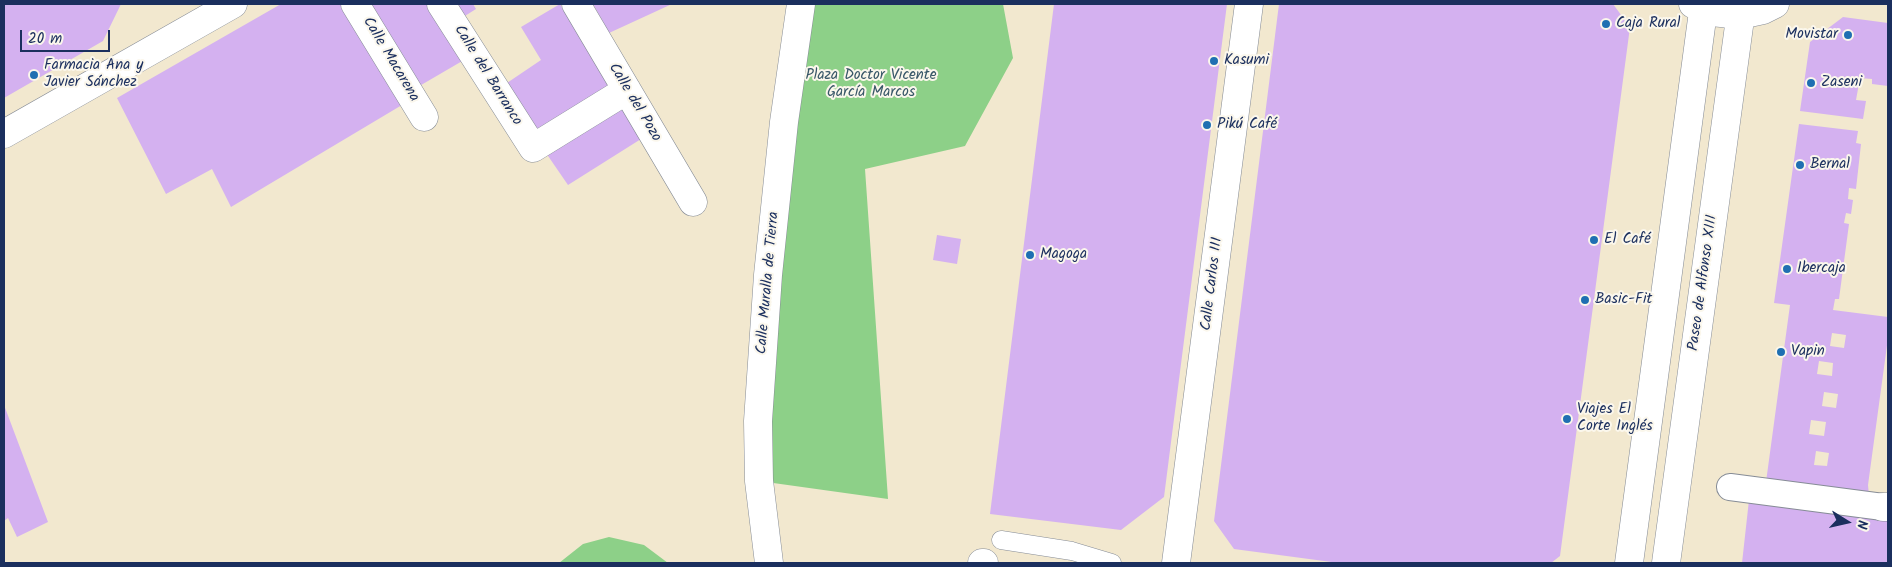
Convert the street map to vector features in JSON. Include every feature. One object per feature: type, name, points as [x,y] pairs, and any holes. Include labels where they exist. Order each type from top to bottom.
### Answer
[{"type":"street","points":[[4,134],[233,4]]},
{"type":"street","name":"Calle Macarena","points":[[355,4],[424,117]]},
{"type":"street","name":"Calle del Barranco","points":[[441,4],[533,148],[627,90]]},
{"type":"street","name":"Calle del Pozo","points":[[576,4],[693,202]]},
{"type":"street","name":"Calle Muralla de Tierra","points":[[769,563],[759,481],[758,421],[768,275],[784,122],[801,4]]},
{"type":"street","name":"Calle Carlos III","points":[[1176,563],[1249,4]]},
{"type":"street","points":[[1629,563],[1700,5],[1721,14],[1741,9],[1764,10],[1775,4]]},
{"type":"street","name":"Paseo de Alfonso XIII","points":[[1666,563],[1741,9]]},
{"type":"street","points":[[1730,487],[1886,507]]},
{"type":"lane","points":[[1001,540],[1072,551],[1112,563]]},
{"type":"green space","name":"Plaza Doctor Vicente García Marcos","points":[[801,4],[1003,4],[1013,58],[965,146],[865,169],[888,499],[759,481]]},
{"type":"green space","points":[[609,537],[644,545],[668,563],[559,563],[583,544]]},
{"type":"building","points":[[4,4],[121,4],[103,41],[4,98]]},
{"type":"building","points":[[281,4],[344,4],[407,102],[231,207],[212,169],[166,194],[117,98]]},
{"type":"building","points":[[361,4],[428,4],[464,60],[416,88]]},
{"type":"building","points":[[450,4],[473,4],[476,9],[460,19]]},
{"type":"building","points":[[560,4],[611,88],[536,135],[504,85],[541,60],[521,27]]},
{"type":"building","points":[[593,4],[672,4],[609,33]]},
{"type":"building","points":[[1054,4],[1227,4],[1164,497],[1121,530],[990,514]]},
{"type":"building","points":[[1279,4],[1613,4],[1630,27],[1560,556],[1551,563],[1339,563],[1234,549],[1214,521]]},
{"type":"building","points":[[1843,17],[1888,23],[1888,86],[1872,84],[1872,79],[1860,78],[1856,100],[1866,101],[1863,119],[1800,111],[1810,42]]},
{"type":"building","points":[[622,108],[641,139],[568,185],[546,153]]},
{"type":"building","points":[[1799,124],[1858,131],[1856,143],[1861,144],[1856,189],[1849,188],[1848,199],[1853,200],[1851,214],[1846,213],[1844,223],[1849,224],[1839,299],[1835,299],[1833,310],[1888,317],[1888,338],[1868,485],[1869,496],[1766,482],[1790,305],[1774,303]],"holes":[[[1832,333],[1846,335],[1844,348],[1830,346]],[[1819,361],[1833,363],[1832,376],[1817,374]],[[1824,392],[1838,394],[1836,408],[1822,406]],[[1811,420],[1826,422],[1824,436],[1809,434]],[[1816,451],[1829,453],[1827,466],[1814,465]]]},
{"type":"building","points":[[937,235],[961,239],[957,264],[933,260]]},
{"type":"building","points":[[4,405],[48,522],[17,537],[8,518],[4,521]]},
{"type":"building","points":[[1749,500],[1888,519],[1888,563],[1742,563]]},
{"type":"place","name":"Caja Rural","points":[[1606,24]]},
{"type":"place","name":"Movistar","points":[[1848,35]]},
{"type":"place","name":"Kasumi","points":[[1214,61]]},
{"type":"place","name":"Farmacia Ana y Javier Sánchez","points":[[34,75]]},
{"type":"place","name":"Zaseni","points":[[1811,83]]},
{"type":"place","name":"Pikú Café","points":[[1207,125]]},
{"type":"place","name":"Bernal","points":[[1800,165]]},
{"type":"place","name":"El Café","points":[[1594,240]]},
{"type":"place","name":"Magoga","points":[[1030,255]]},
{"type":"place","name":"Ibercaja","points":[[1787,269]]},
{"type":"place","name":"Basic-Fit","points":[[1585,300]]},
{"type":"place","name":"Vapin","points":[[1781,352]]},
{"type":"place","name":"Viajes El Corte Inglés","points":[[1567,419]]}]
